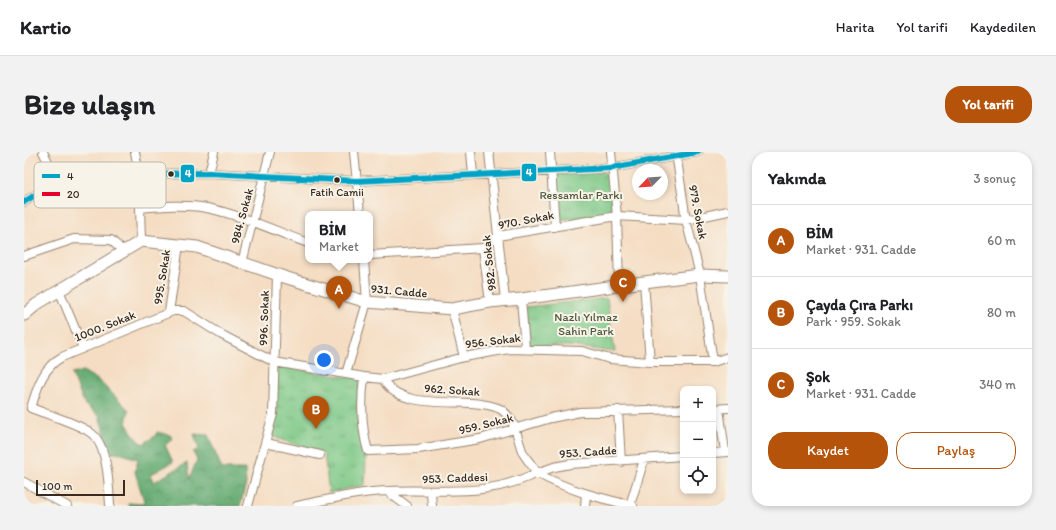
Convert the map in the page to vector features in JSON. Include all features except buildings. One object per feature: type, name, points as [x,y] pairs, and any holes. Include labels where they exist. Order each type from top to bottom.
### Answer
[{"type":"main road","name":"931. Cadde","points":[[141,241],[197,248],[277,275],[367,302],[452,310],[490,302],[700,275],[728,276]]},
{"type":"main road","points":[[24,315],[59,290],[141,241]]},
{"type":"street","points":[[43,152],[48,162]]},
{"type":"street","points":[[135,152],[137,162]]},
{"type":"street","points":[[209,173],[214,152]]},
{"type":"street","name":"984. Sokak","points":[[242,263],[270,152]]},
{"type":"street","points":[[354,152],[360,211]]},
{"type":"street","points":[[471,152],[473,174]]},
{"type":"street","name":"982. Sokak","points":[[489,152],[505,300]]},
{"type":"street","points":[[550,152],[555,227]]},
{"type":"street","points":[[611,152],[611,168],[617,216],[619,285]]},
{"type":"street","points":[[166,174],[209,173],[356,181],[611,168],[676,154],[698,152]]},
{"type":"street","name":"979. Sokak","points":[[676,154],[686,220],[700,275],[713,362]]},
{"type":"street","points":[[24,202],[34,196]]},
{"type":"street","points":[[166,206],[207,208],[253,222],[305,242]]},
{"type":"street","points":[[140,208],[141,241]]},
{"type":"street","points":[[686,220],[728,211]]},
{"type":"street","name":"970. Sokak","points":[[483,248],[498,236],[617,216],[686,220]]},
{"type":"street","points":[[24,256],[74,239],[111,240],[123,251]]},
{"type":"street","name":"995. Sokak","points":[[169,312],[179,245]]},
{"type":"street","points":[[373,255],[483,248]]},
{"type":"street","name":"982. Sokak","points":[[483,248],[490,302]]},
{"type":"street","points":[[346,374],[367,302],[364,263]]},
{"type":"street","name":"996. Sokak","points":[[248,506],[273,414],[277,275]]},
{"type":"street","points":[[644,282],[650,362]]},
{"type":"street","points":[[59,290],[83,348]]},
{"type":"street","points":[[521,299],[526,348]]},
{"type":"street","name":"1000. Sokak","points":[[110,506],[106,465],[95,437],[85,429],[31,408],[38,385],[48,367],[62,357],[169,312],[184,310],[222,335],[274,362],[383,379]]},
{"type":"street","points":[[452,310],[464,357]]},
{"type":"street","name":"956. Sokak","points":[[383,379],[464,357],[526,348],[582,351],[610,359],[650,362],[713,362],[728,357]]},
{"type":"street","name":"959. Sokak","points":[[364,377],[361,402],[368,451],[418,450],[440,447],[480,439],[568,414],[618,410],[680,409]]},
{"type":"street","name":"962. Sokak","points":[[383,379],[386,385],[394,392],[404,397],[417,400],[492,405],[501,409],[517,429]]},
{"type":"street","points":[[716,453],[727,452],[720,409]]},
{"type":"street","points":[[618,410],[620,462]]},
{"type":"street","points":[[517,429],[523,452],[537,473],[554,483],[586,494],[632,506],[644,460]]},
{"type":"street","points":[[266,443],[320,455]]},
{"type":"street","name":"953. Cadde","points":[[537,473],[554,467],[570,464],[620,462],[680,456]]},
{"type":"street","name":"953. Caddesi","points":[[296,506],[387,491],[432,492],[483,490],[519,481],[537,473]]},
{"type":"street","points":[[24,482],[67,506]]},
{"type":"street","points":[[387,491],[407,506]]},
{"type":"street","points":[[432,492],[432,506]]},
{"type":"street","points":[[585,506],[586,494]]},
{"type":"green space","name":"Ressamlar Parkı","points":[[602,172],[610,176],[612,213],[558,220],[555,175]]},
{"type":"green space","name":"Nazlı Yılmaz Sahin Park","points":[[607,298],[615,352],[570,346],[530,346],[526,307]]},
{"type":"green space","points":[[281,367],[360,379],[357,406],[358,424],[366,454],[365,485],[329,493],[324,454],[276,438],[271,434],[277,409],[277,369]]},
{"type":"green space","points":[[83,371],[98,380],[129,410],[126,423],[138,441],[143,444],[155,436],[157,432],[170,435],[173,439],[165,445],[173,462],[150,475],[154,482],[187,463],[189,479],[197,460],[193,452],[199,449],[194,434],[208,435],[222,469],[245,469],[246,484],[240,506],[129,506],[128,503],[145,504],[135,472],[138,459],[119,453],[111,453],[99,416],[85,405],[72,374]]},
{"type":"transit line","name":"4","points":[[166,174],[209,173],[356,181],[611,168],[698,152]]},
{"type":"transit line","name":"4","points":[[24,202],[34,196]]},
{"type":"place","name":"Fatih Camii","points":[[337,180]]},
{"type":"place","name":"Şok","points":[[623,302]]},
{"type":"place","name":"BİM","points":[[339,309]]},
{"type":"place","name":"Çayda Çıra Parkı","points":[[316,429]]}]
